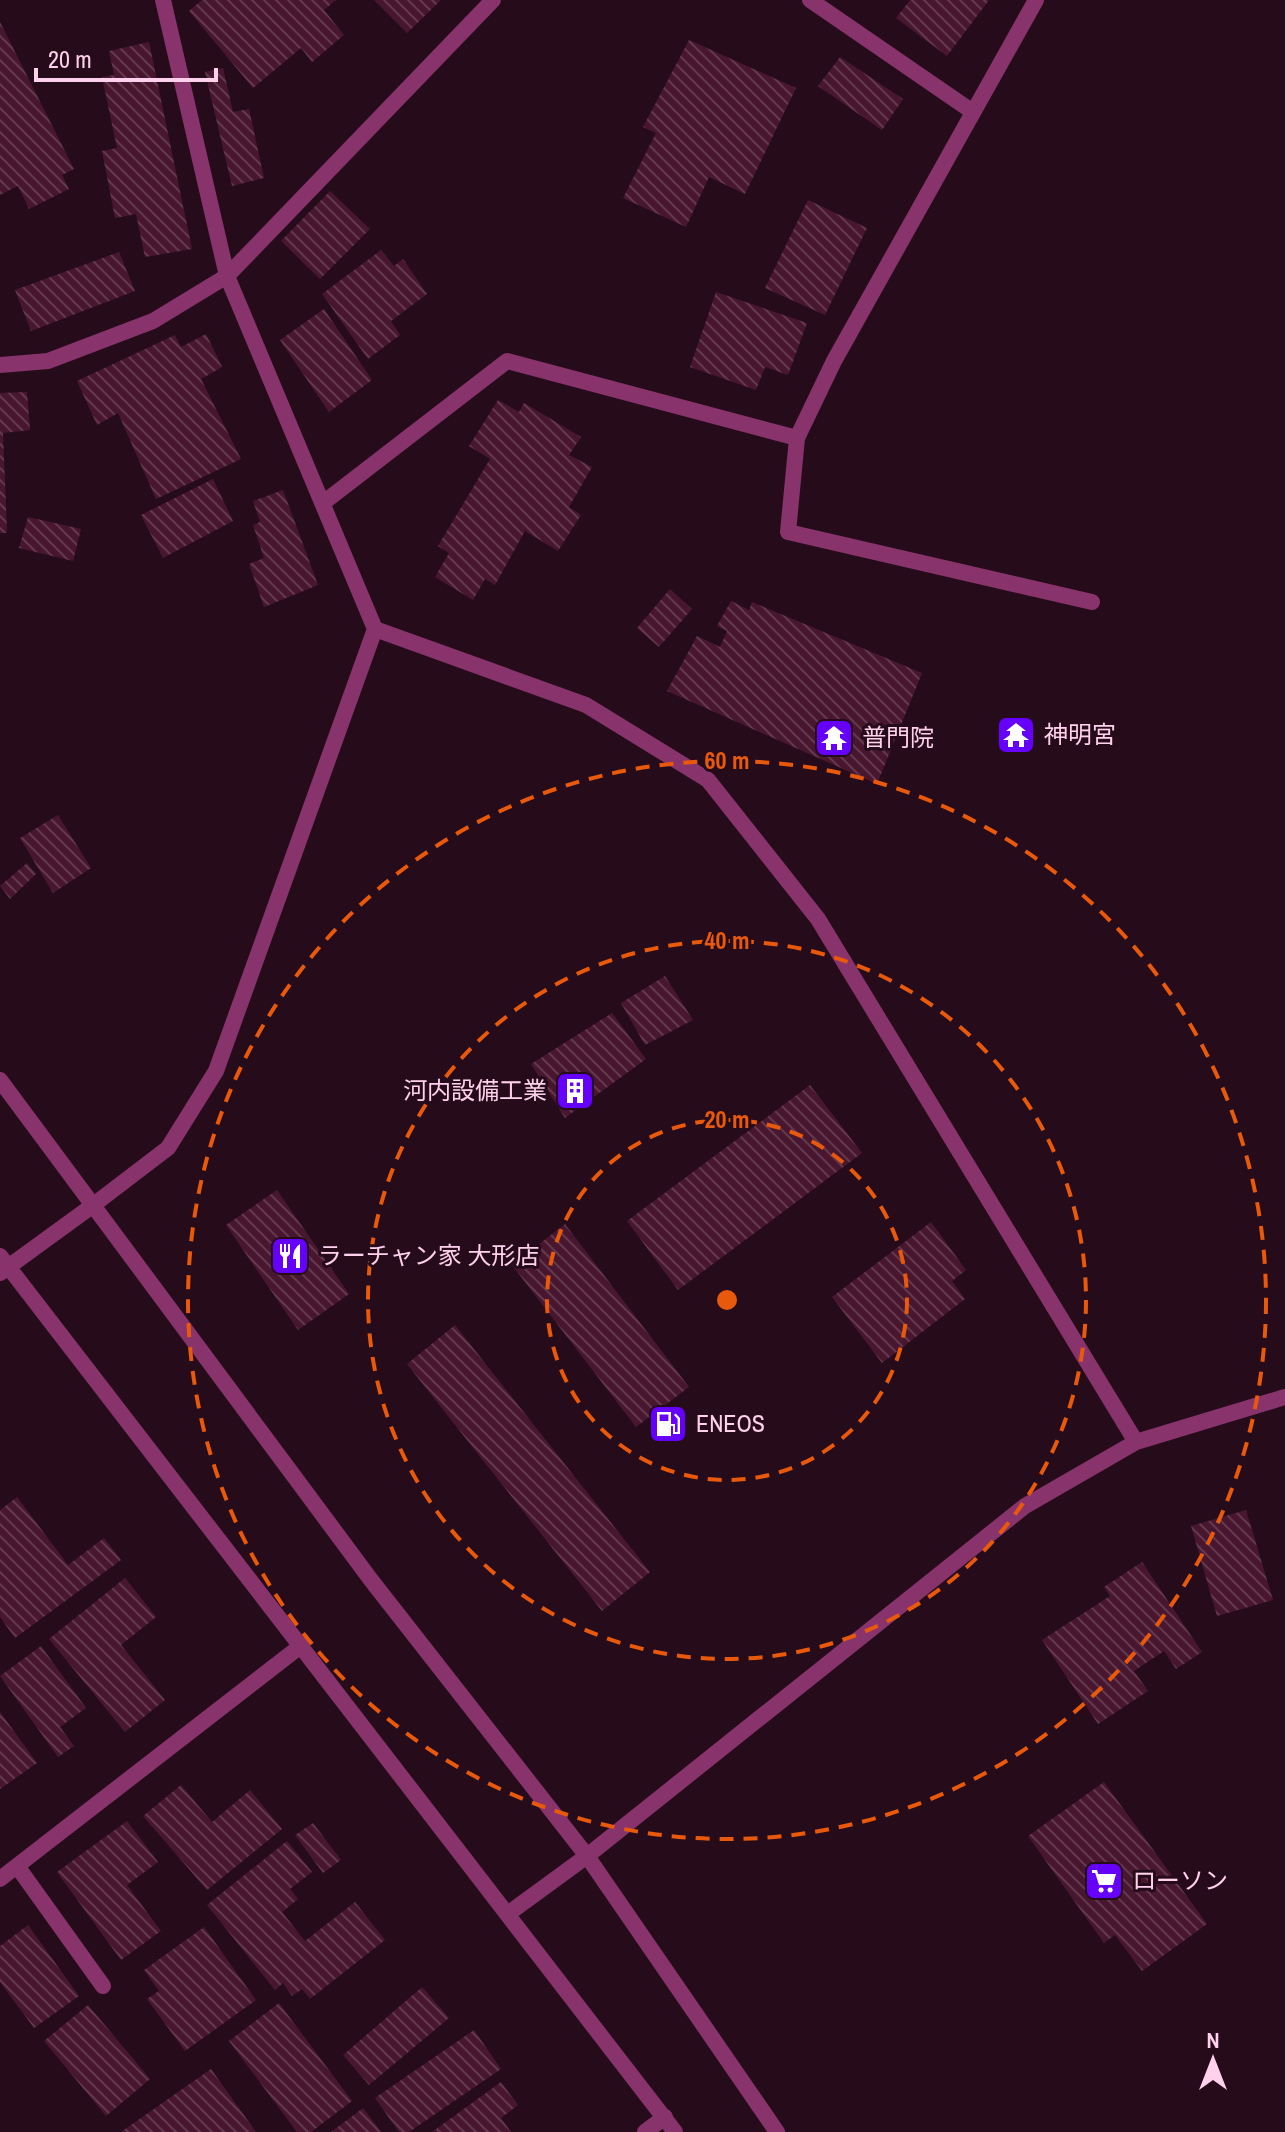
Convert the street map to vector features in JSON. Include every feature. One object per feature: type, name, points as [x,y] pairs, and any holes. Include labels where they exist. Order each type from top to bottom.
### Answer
[{"type":"street","points":[[163,0],[227,276],[375,629],[216,1071],[168,1148],[92,1206],[3,1265],[302,1645],[675,2132]]},
{"type":"street","points":[[0,365],[48,361],[153,321],[227,276],[493,0]]},
{"type":"street","points":[[810,0],[973,112]]},
{"type":"street","points":[[1036,0],[834,361],[797,438],[788,532],[1092,602]]},
{"type":"street","points":[[323,503],[507,361],[797,438]]},
{"type":"street","points":[[375,629],[586,705],[708,780],[818,919],[1136,1442]]},
{"type":"street","points":[[0,1080],[371,1580],[587,1856],[777,2132]]},
{"type":"street","points":[[509,1913],[587,1856],[1025,1506],[1136,1442],[1285,1397]]},
{"type":"street","points":[[0,1879],[302,1645]]},
{"type":"street","points":[[17,1866],[103,1986]]},
{"type":"street","points":[[645,2132],[665,2117]]},
{"type":"building","points":[[202,0],[336,0],[324,10],[344,35],[312,62],[301,48],[253,88],[189,11]]},
{"type":"building","points":[[374,0],[441,0],[407,33]]},
{"type":"building","points":[[910,0],[989,0],[947,56],[896,18]]},
{"type":"building","points":[[0,22],[74,169],[62,175],[69,189],[29,209],[18,186],[0,195]]},
{"type":"building","points":[[689,40],[796,88],[745,194],[709,177],[686,227],[623,198],[656,133],[643,127]]},
{"type":"building","points":[[149,42],[192,249],[145,257],[136,214],[115,218],[102,151],[117,148],[102,77],[114,75],[109,51]]},
{"type":"building","points":[[840,57],[903,99],[882,130],[818,86]]},
{"type":"building","points":[[223,68],[233,112],[249,109],[264,178],[232,186],[205,72]]},
{"type":"building","points":[[330,191],[370,229],[320,279],[281,241]]},
{"type":"building","points":[[808,200],[867,228],[825,315],[765,288]]},
{"type":"building","points":[[381,250],[394,266],[403,259],[427,294],[391,321],[400,335],[368,359],[322,294]]},
{"type":"building","points":[[119,252],[135,291],[31,331],[15,290]]},
{"type":"building","points":[[716,292],[807,323],[788,375],[765,367],[756,390],[690,367]]},
{"type":"building","points":[[324,309],[372,380],[329,412],[280,340]]},
{"type":"building","points":[[206,334],[222,367],[201,379],[241,459],[156,499],[118,413],[97,425],[77,381],[175,335],[181,347]]},
{"type":"building","points":[[27,392],[30,430],[3,433],[7,533],[0,533],[0,393]]},
{"type":"building","points":[[498,400],[519,412],[524,403],[581,437],[569,455],[592,467],[569,507],[581,515],[558,551],[525,531],[495,585],[485,579],[473,600],[435,577],[449,553],[438,546],[490,459],[469,446]]},
{"type":"building","points":[[213,479],[233,521],[163,558],[141,515]]},
{"type":"building","points":[[283,490],[318,585],[264,607],[249,564],[264,558],[253,525],[260,522],[253,501]]},
{"type":"building","points":[[28,517],[81,529],[73,561],[19,548]]},
{"type":"building","points":[[670,589],[692,609],[659,647],[637,628]]},
{"type":"building","name":"普門院","points":[[731,601],[749,610],[752,602],[922,673],[877,784],[667,691],[697,636],[720,647],[727,631],[717,626]]},
{"type":"building","points":[[58,815],[91,868],[53,893],[20,838]]},
{"type":"building","points":[[27,863],[36,874],[10,899],[0,886]]},
{"type":"building","points":[[665,976],[693,1020],[645,1045],[621,1003]]},
{"type":"building","name":"河内設備工業","points":[[612,1013],[646,1059],[565,1118],[531,1064]]},
{"type":"building","points":[[810,1085],[862,1153],[678,1290],[627,1221]]},
{"type":"building","points":[[277,1190],[349,1294],[298,1330],[226,1225]]},
{"type":"building","points":[[931,1222],[966,1270],[952,1281],[965,1299],[882,1363],[832,1297]]},
{"type":"building","points":[[565,1224],[689,1387],[636,1427],[512,1265]]},
{"type":"building","points":[[455,1325],[650,1572],[602,1611],[407,1364]]},
{"type":"building","points":[[17,1497],[68,1565],[104,1538],[121,1560],[15,1638],[0,1617],[0,1510]]},
{"type":"building","points":[[1246,1510],[1273,1600],[1217,1616],[1191,1526]]},
{"type":"building","points":[[1142,1562],[1202,1652],[1176,1669],[1164,1651],[1134,1671],[1148,1691],[1098,1724],[1042,1640],[1110,1596],[1104,1587]]},
{"type":"building","points":[[125,1578],[156,1617],[121,1645],[165,1700],[125,1732],[49,1639]]},
{"type":"building","points":[[41,1646],[86,1708],[60,1727],[74,1746],[58,1757],[0,1676]]},
{"type":"building","points":[[0,1712],[37,1763],[0,1789]]},
{"type":"building","points":[[1104,1782],[1207,1924],[1142,1971],[1115,1935],[1104,1943],[1028,1836]]},
{"type":"building","points":[[181,1785],[212,1822],[250,1790],[282,1829],[207,1890],[143,1816]]},
{"type":"building","points":[[127,1821],[158,1862],[127,1885],[161,1931],[121,1960],[57,1872]]},
{"type":"building","points":[[313,1823],[341,1860],[323,1873],[295,1835]]},
{"type":"building","points":[[287,1841],[312,1872],[290,1889],[298,1899],[282,1912],[305,1941],[355,1902],[385,1940],[310,1999],[302,1989],[292,1996],[283,1983],[275,1990],[207,1905]]},
{"type":"building","points":[[28,1925],[79,1996],[34,2028],[0,1982],[0,1946]]},
{"type":"building","points":[[204,1927],[256,2000],[185,2051],[147,1999],[159,1991],[144,1970]]},
{"type":"building","points":[[422,1987],[449,2018],[369,2085],[343,2055]]},
{"type":"building","points":[[279,2003],[352,2101],[311,2132],[297,2132],[229,2041]]},
{"type":"building","points":[[88,2005],[150,2079],[106,2116],[44,2041]]},
{"type":"building","points":[[474,2030],[501,2069],[409,2132],[399,2132],[375,2098]]},
{"type":"building","points":[[211,2069],[256,2132],[121,2132]]},
{"type":"building","points":[[501,2082],[518,2105],[501,2118],[511,2132],[432,2132]]},
{"type":"building","points":[[363,2108],[381,2132],[331,2132]]},
{"type":"place","name":"神明宮","points":[[1016,735]]},
{"type":"place","name":"普門院","points":[[834,738]]},
{"type":"place","name":"河内設備工業","points":[[575,1091]]},
{"type":"place","name":"ラーチャン家 大形店","points":[[290,1256]]},
{"type":"place","name":"ENEOS","points":[[668,1424]]},
{"type":"place","name":"ローソン","points":[[1104,1881]]}]
